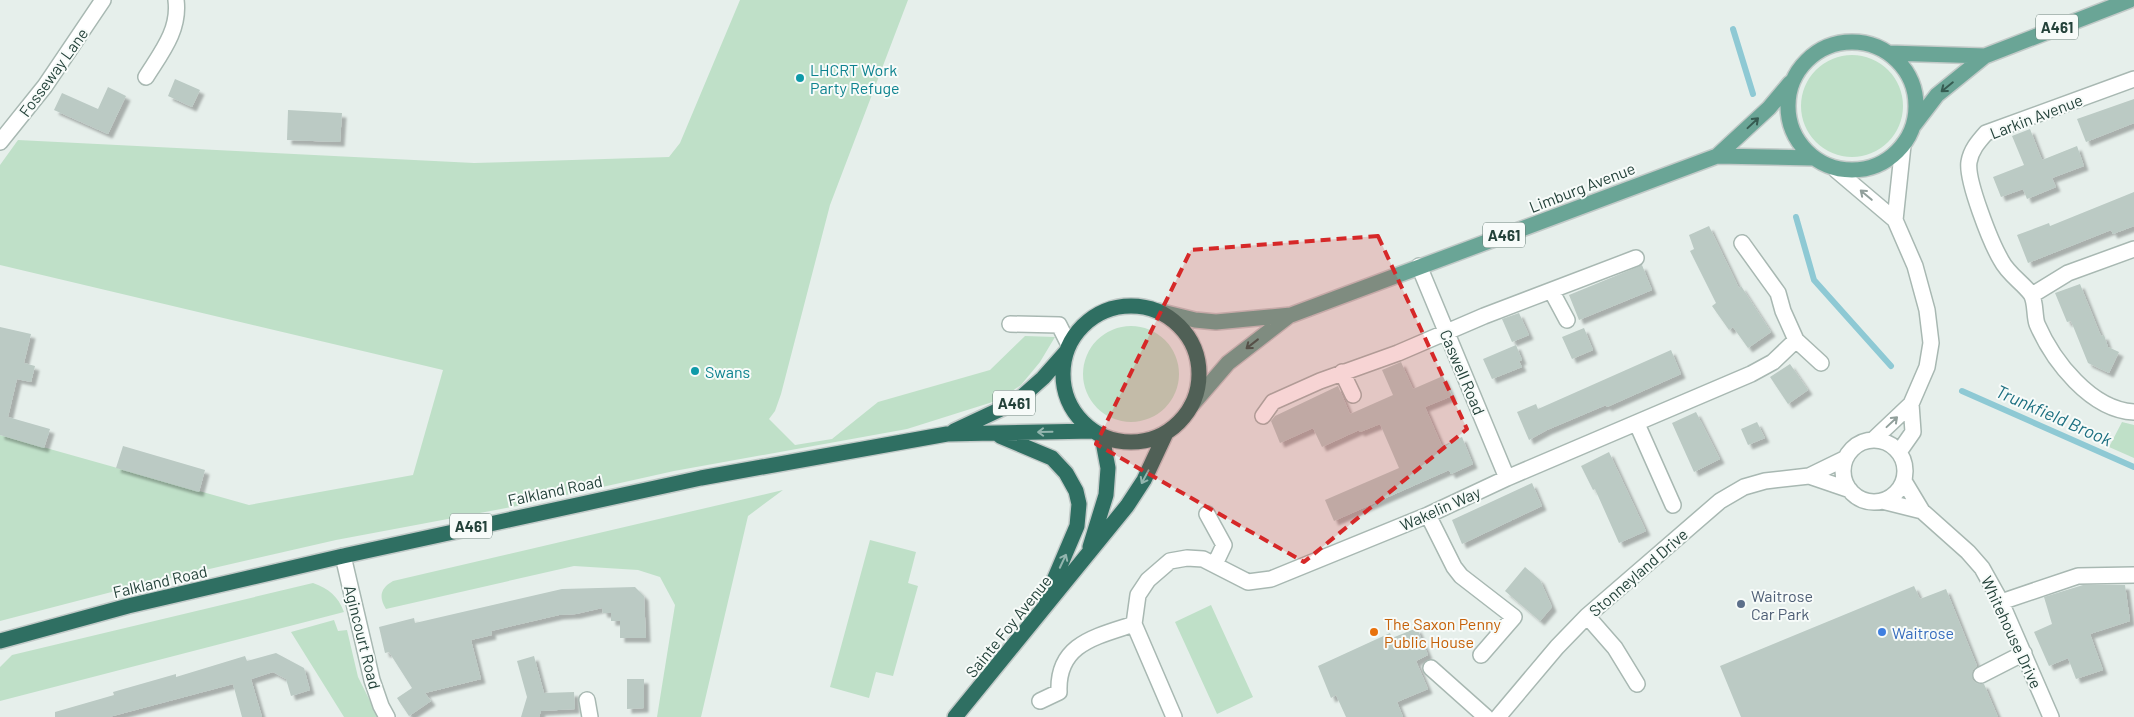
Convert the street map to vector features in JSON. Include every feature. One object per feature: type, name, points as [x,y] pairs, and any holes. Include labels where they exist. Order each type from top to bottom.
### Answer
[{"type":"highway","name":"A461","points":[[1133,306],[1158,311],[1184,331],[1197,354],[1200,377],[1191,406],[1174,427],[1166,433],[1145,442],[1132,443],[1098,434],[1078,418],[1066,397],[1062,367],[1068,348],[1076,333],[1089,320],[1102,312],[1133,306]]},
{"type":"highway","name":"Falkland Road","points":[[947,434],[1016,402],[1044,378],[1068,348]]},
{"type":"highway","points":[[992,433],[1052,458],[1066,473],[1076,491],[1079,504],[1077,526],[1070,546],[1035,621]]},
{"type":"highway","name":"Sainte Foy Avenue","points":[[955,717],[1086,558],[1144,480],[1166,433]]},
{"type":"highway","name":"Falkland Road","points":[[0,640],[128,606],[343,556],[696,479],[947,434],[1098,434]]},
{"type":"highway","name":"Sainte Foy Avenue","points":[[1086,558],[1106,495],[1108,468],[1098,434]]},
{"type":"main road","name":"A461","points":[[1913,126],[1916,105],[1911,80],[1902,66],[1889,54],[1864,43],[1841,42],[1827,46],[1812,54],[1800,66],[1791,82],[1788,98],[1791,123],[1800,145],[1823,166],[1836,170],[1861,171],[1889,158],[1903,145],[1913,126],[1937,95],[1985,56],[2130,0]]},
{"type":"main road","name":"A461","points":[[1889,54],[1985,56]]},
{"type":"main road","name":"Limburg Avenue","points":[[1717,156],[1769,108],[1791,82]]},
{"type":"main road","name":"Limburg Avenue","points":[[1158,311],[1195,320],[1216,322],[1291,314],[1717,156],[1813,158]]},
{"type":"main road","name":"Limburg Avenue","points":[[1191,406],[1228,363],[1291,314]]},
{"type":"street","name":"Fosseway Lane","points":[[0,142],[44,86],[103,0]]},
{"type":"street","points":[[146,77],[172,33],[178,13],[176,0]]},
{"type":"street","name":"Larkin Avenue","points":[[2032,295],[2012,276],[2000,259],[1972,187],[1969,163],[1975,146],[1986,133],[2134,79]]},
{"type":"street","points":[[1895,220],[1903,145]]},
{"type":"street","points":[[1836,170],[1895,220],[1915,266],[1927,310],[1931,343],[1927,367],[1911,404],[1872,440]]},
{"type":"street","points":[[1742,244],[1778,293],[1783,312],[1796,340],[1821,363]]},
{"type":"street","points":[[2134,249],[2068,272],[2032,295],[2037,323],[2058,363],[2094,399],[2134,412]]},
{"type":"street","points":[[1263,416],[1273,402],[1320,380],[1398,353],[1446,332],[1636,258]]},
{"type":"street","name":"Caswell Road","points":[[1419,266],[1506,478]]},
{"type":"street","points":[[1552,292],[1567,320]]},
{"type":"street","points":[[1010,324],[1059,325],[1068,348]]},
{"type":"street","name":"Wakelin Way","points":[[1174,717],[1143,650],[1134,624],[1138,595],[1157,570],[1170,561],[1186,558],[1203,559],[1229,574],[1248,582],[1270,579],[1428,515],[1506,478],[1751,374],[1773,362],[1796,340]]},
{"type":"street","points":[[1342,372],[1353,395]]},
{"type":"street","points":[[1899,452],[1913,432],[1911,404]]},
{"type":"street","points":[[1637,424],[1673,505]]},
{"type":"street","points":[[1872,440],[1888,443],[1899,452],[1905,466],[1904,481],[1895,493],[1882,501],[1866,500],[1850,490],[1809,476],[1846,458],[1858,444],[1872,440]]},
{"type":"street","points":[[1846,458],[1844,474],[1850,490]]},
{"type":"street","name":"Stonneyland Drive","points":[[1498,717],[1557,647],[1587,616],[1720,501],[1744,487],[1765,481],[1809,476]]},
{"type":"street","name":"Whitehouse Drive","points":[[1904,481],[1922,511],[1968,552],[1982,568],[2001,602],[2052,717]]},
{"type":"street","name":"Whitehouse Drive","points":[[1882,501],[1922,511]]},
{"type":"street","points":[[1207,514],[1224,545],[1214,564]]},
{"type":"street","points":[[1428,515],[1441,545],[1461,576],[1514,617],[1481,655]]},
{"type":"street","name":"Agincourt Road","points":[[343,556],[372,680],[387,717]]},
{"type":"street","points":[[2001,602],[2078,576],[2134,575]]},
{"type":"street","points":[[1587,616],[1615,648],[1637,684]]},
{"type":"street","points":[[1040,701],[1059,692],[1058,675],[1063,661],[1077,648],[1100,636],[1134,624]]},
{"type":"street","points":[[1981,675],[2024,653]]},
{"type":"street","points":[[1431,668],[1486,717]]},
{"type":"street","points":[[587,700],[590,717]]},
{"type":"highlighted area","points":[[1378,236],[1467,429],[1304,562],[1096,444],[1191,250]]},
{"type":"green space","points":[[740,0],[908,0],[830,205],[781,394],[775,411],[769,419],[795,445],[832,439],[878,402],[990,370],[1025,336],[1055,337],[1040,362],[1021,385],[999,400],[907,429],[674,471],[517,506],[336,540],[127,588],[0,621],[0,435],[249,505],[413,475],[443,370],[0,265],[0,165],[18,140],[474,163],[669,157],[680,143]]},
{"type":"green space","points":[[1852,55],[1871,59],[1888,70],[1899,87],[1903,106],[1899,125],[1888,142],[1871,153],[1852,157],[1833,153],[1816,142],[1805,125],[1801,106],[1805,87],[1816,70],[1833,59]]},
{"type":"green space","points":[[1131,326],[1149,330],[1165,340],[1175,356],[1179,374],[1175,392],[1165,408],[1149,418],[1131,422],[1113,418],[1097,408],[1087,392],[1083,374],[1087,356],[1097,340],[1113,330]]},
{"type":"green space","points":[[2122,422],[2134,425],[2134,458],[2109,447]]},
{"type":"green space","points":[[783,490],[748,516],[701,717],[657,717],[675,605],[660,577],[638,570],[574,566],[386,609],[382,600],[383,590],[393,581]]},
{"type":"green space","points":[[870,540],[916,552],[908,583],[918,586],[893,676],[876,672],[869,698],[830,687]]},
{"type":"green space","points":[[313,583],[332,594],[344,612],[0,701],[0,667],[12,655]]},
{"type":"green space","points":[[1211,605],[1253,697],[1217,714],[1175,622]]},
{"type":"green space","points":[[334,620],[338,631],[347,630],[358,677],[378,717],[344,717],[291,632]]},
{"type":"building","points":[[175,79],[200,90],[192,107],[168,96]]},
{"type":"building","points":[[108,87],[126,96],[108,134],[54,110],[62,93],[98,109]]},
{"type":"building","points":[[2134,99],[2134,123],[2086,142],[2077,119]]},
{"type":"building","points":[[288,110],[342,113],[340,142],[287,140]]},
{"type":"building","points":[[2030,129],[2042,160],[2077,146],[2084,166],[2052,178],[2056,187],[2027,199],[2023,189],[2001,197],[1993,177],[2024,165],[2012,136]]},
{"type":"building","points":[[2134,192],[2134,226],[2113,234],[2111,230],[2028,263],[2017,235],[2049,223],[2050,226]]},
{"type":"building","points":[[1709,226],[1739,288],[1741,286],[1771,332],[1748,348],[1733,327],[1729,330],[1712,306],[1716,303],[1690,251],[1694,249],[1689,235]]},
{"type":"building","points":[[1642,265],[1652,290],[1579,320],[1569,295]]},
{"type":"building","points":[[2080,284],[2101,336],[2104,335],[2108,347],[2119,352],[2109,373],[2088,363],[2071,321],[2067,322],[2055,293]]},
{"type":"building","points":[[1519,313],[1529,335],[1512,342],[1502,319]]},
{"type":"building","points":[[0,327],[31,334],[24,363],[35,366],[31,382],[17,379],[8,417],[50,429],[44,448],[0,435]]},
{"type":"building","points":[[1584,328],[1593,350],[1572,359],[1562,337]]},
{"type":"building","points":[[1516,345],[1522,360],[1519,361],[1522,367],[1492,379],[1483,359]]},
{"type":"building","points":[[1671,350],[1681,374],[1607,407],[1606,405],[1547,430],[1529,440],[1517,412],[1536,404],[1538,409]]},
{"type":"building","points":[[1401,362],[1413,389],[1443,376],[1452,396],[1425,407],[1442,446],[1462,437],[1473,464],[1451,474],[1449,470],[1334,521],[1325,500],[1399,468],[1380,424],[1360,432],[1359,430],[1322,447],[1313,428],[1280,443],[1271,421],[1275,416],[1338,386],[1350,414],[1393,395],[1382,370]]},
{"type":"building","points":[[1790,364],[1808,390],[1788,404],[1770,377]]},
{"type":"building","points":[[1696,412],[1720,459],[1694,472],[1672,423]]},
{"type":"building","points":[[1757,422],[1765,438],[1748,445],[1741,429]]},
{"type":"building","points":[[123,446],[205,470],[199,492],[116,468]]},
{"type":"building","points":[[1609,452],[1646,531],[1619,543],[1595,489],[1593,490],[1581,466]]},
{"type":"building","points":[[1532,483],[1542,506],[1462,544],[1452,520]]},
{"type":"building","points":[[1525,567],[1540,580],[1552,607],[1540,621],[1505,591]]},
{"type":"building","points":[[2083,585],[2125,585],[2130,621],[2090,634],[2103,670],[2076,679],[2068,658],[2049,666],[2034,632],[2052,624],[2044,597]]},
{"type":"building","name":"Waitrose","points":[[1914,586],[1920,599],[1946,589],[1977,666],[1973,670],[1972,679],[1976,683],[1984,684],[1998,717],[1741,717],[1720,666]]},
{"type":"building","points":[[635,587],[644,596],[646,638],[620,638],[620,621],[611,621],[611,613],[603,613],[602,608],[576,614],[559,615],[491,631],[492,635],[471,640],[481,679],[425,693],[431,701],[409,716],[397,698],[412,688],[389,652],[385,653],[379,627],[414,618],[415,623],[562,589]]},
{"type":"building","points":[[1417,628],[1428,655],[1416,661],[1428,689],[1397,702],[1403,717],[1346,717],[1336,695],[1331,698],[1318,666],[1390,633],[1392,638]]},
{"type":"building","points":[[276,653],[304,668],[310,690],[291,696],[286,679],[273,672],[251,679],[262,717],[242,717],[233,684],[109,717],[55,717],[55,712],[114,695],[113,692],[176,674],[176,677],[245,656],[247,661]]},
{"type":"building","points":[[534,656],[544,693],[574,692],[575,709],[541,711],[539,717],[521,717],[527,697],[517,661]]},
{"type":"building","points":[[627,679],[644,679],[644,708],[627,709]]},
{"type":"waterway","points":[[1733,29],[1753,94]]},
{"type":"waterway","points":[[1796,217],[1814,280],[1891,366]]},
{"type":"waterway","name":"Trunkfield Brook","points":[[1962,391],[2134,467]]},
{"type":"place","name":"LHCRT Work Party Refuge","points":[[800,78]]},
{"type":"place","name":"Swans","points":[[695,371]]},
{"type":"place","name":"Waitrose Car Park","points":[[1741,604]]},
{"type":"place","name":"The Saxon Penny Public House","points":[[1374,632]]},
{"type":"place","name":"Waitrose","points":[[1882,632]]}]
